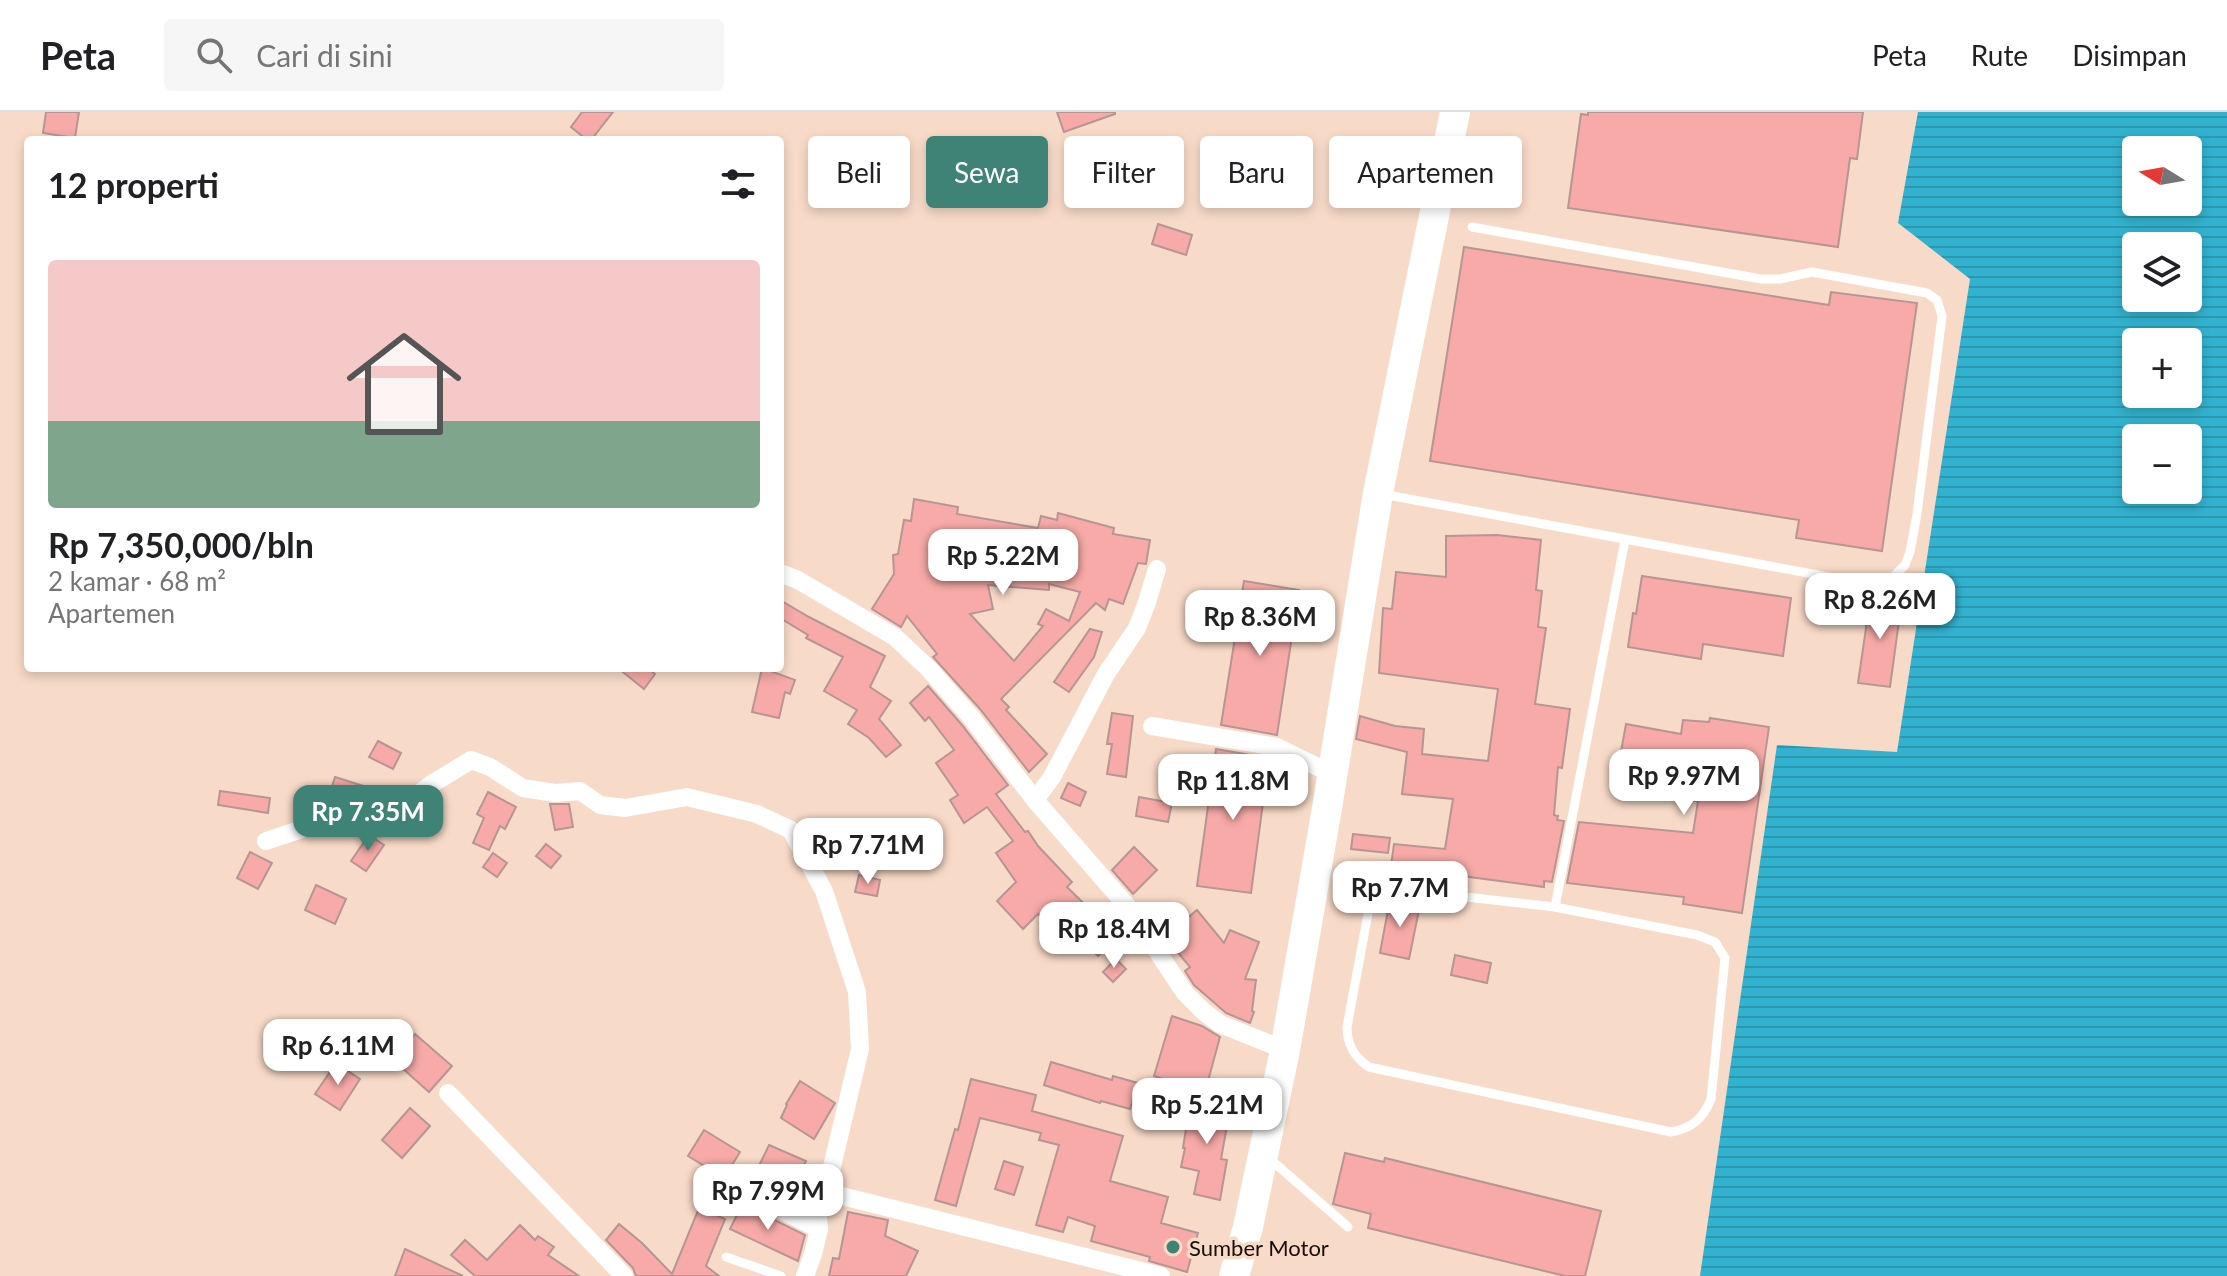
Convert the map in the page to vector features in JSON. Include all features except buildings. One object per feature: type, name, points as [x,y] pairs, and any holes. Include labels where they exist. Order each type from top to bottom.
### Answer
[{"type":"highway","points":[[1234,1276],[1248,1227],[1285,1050],[1378,493],[1455,112]]},
{"type":"street","points":[[1035,800],[1052,777],[1106,674],[1137,628],[1157,569]]},
{"type":"street","points":[[784,575],[809,586],[895,637],[929,669],[971,717],[1035,800],[1127,906],[1185,993],[1220,1024],[1285,1050]]},
{"type":"street","points":[[1152,726],[1277,747],[1332,774]]},
{"type":"street","points":[[266,841],[317,824],[354,821],[399,809],[471,760],[490,767],[523,788],[555,793],[580,791],[600,805],[625,808],[687,797],[757,814],[791,830],[824,891],[857,992],[860,1049],[829,1179],[817,1208],[819,1229],[805,1276]]},
{"type":"street","points":[[448,1093],[624,1276]]},
{"type":"street","points":[[741,1190],[819,1229]]},
{"type":"street","points":[[822,1191],[1161,1276]]},
{"type":"lane","points":[[1378,493],[1867,584],[1880,584],[1891,579],[1905,565],[1917,514],[1942,316],[1937,300],[1927,293],[1839,276],[1812,272],[1780,279],[1761,279],[1472,227]]},
{"type":"lane","points":[[1555,907],[1625,540]]},
{"type":"lane","points":[[1378,887],[1555,907],[1697,935],[1715,942],[1725,958],[1711,1099],[1706,1112],[1695,1124],[1671,1132],[1369,1067],[1358,1060],[1347,1039],[1347,1027],[1372,892],[1378,887]]},
{"type":"lane","points":[[1264,1154],[1348,1227]]},
{"type":"lane","points":[[726,1257],[781,1276]]},
{"type":"water","points":[[1918,112],[2227,112],[2227,1276],[1700,1276],[1777,745],[1897,752],[1970,279],[1898,223]]},
{"type":"place","name":"Sumber Motor","points":[[1173,1247]]}]
